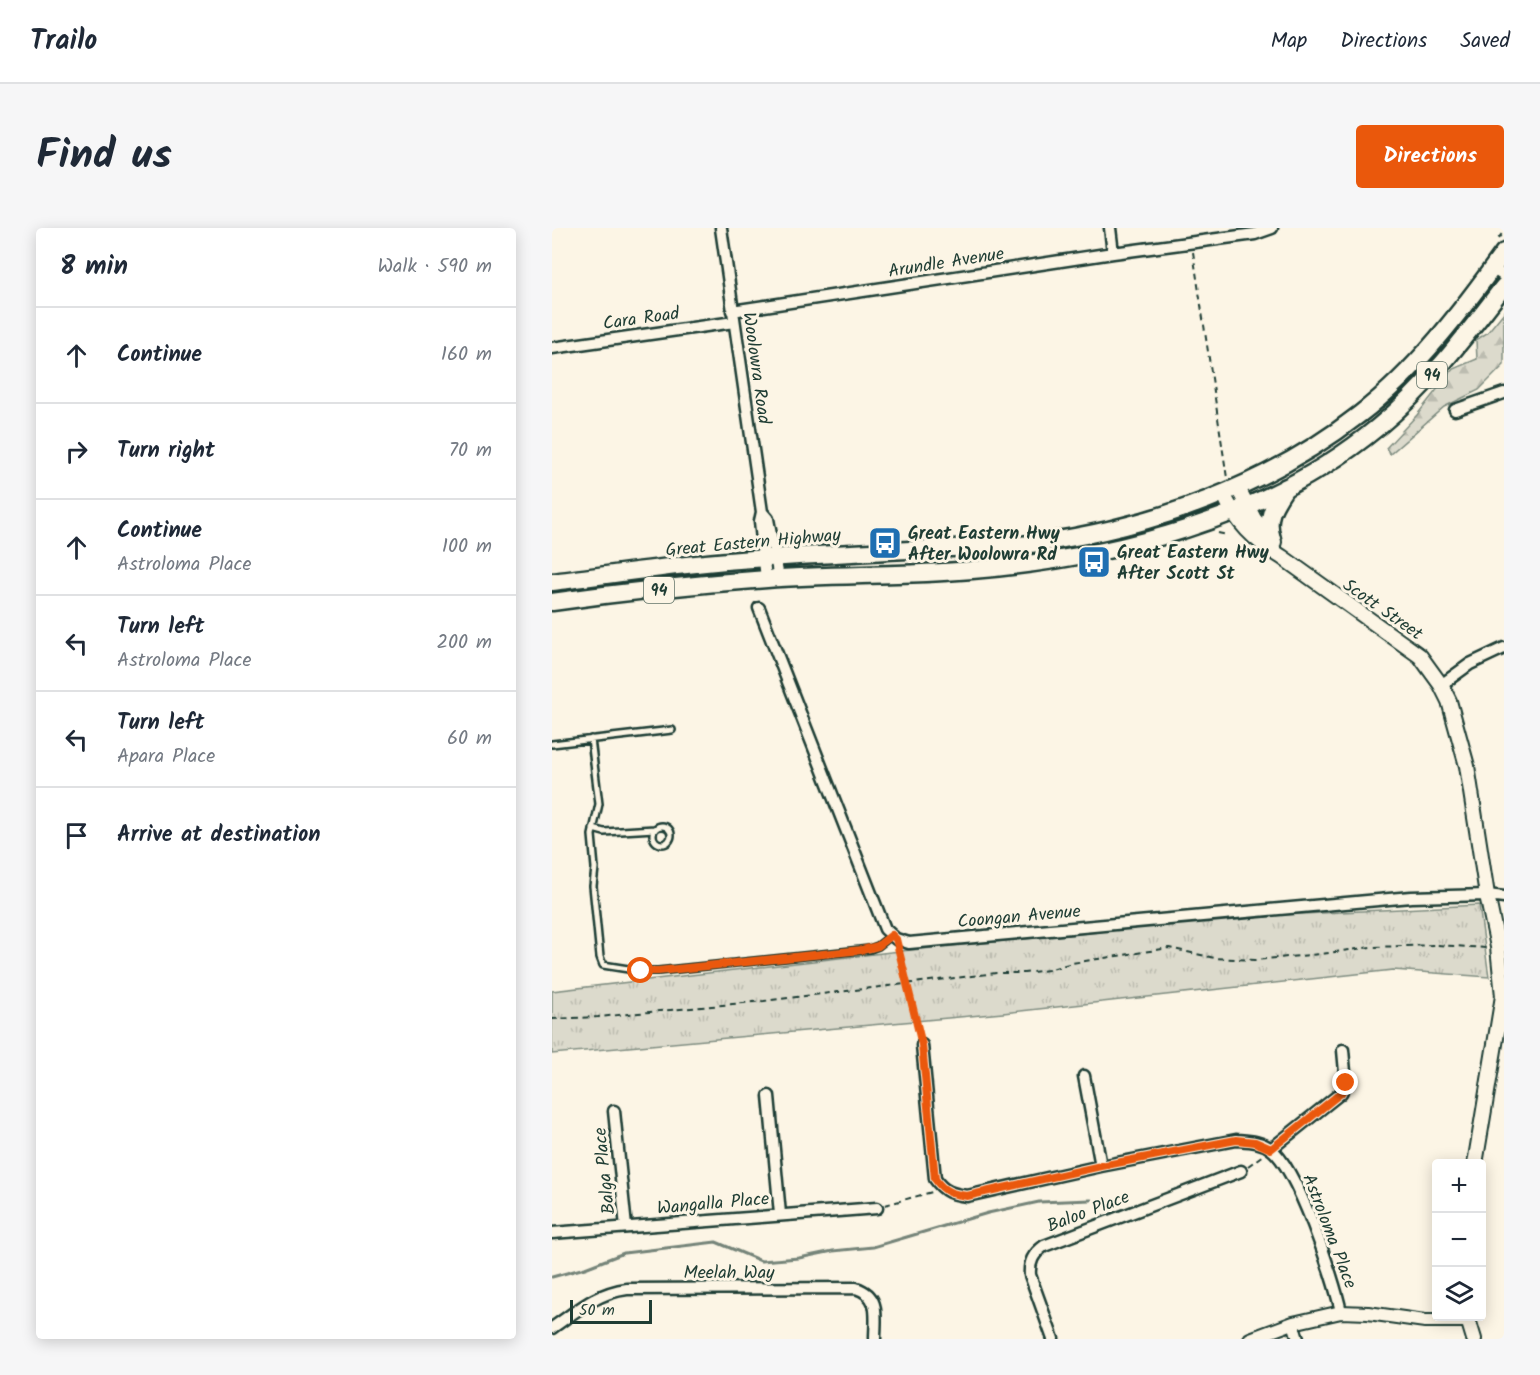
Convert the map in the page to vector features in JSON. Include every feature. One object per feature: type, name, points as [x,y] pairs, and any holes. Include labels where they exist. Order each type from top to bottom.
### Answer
[{"type":"highway","name":"Great Eastern Highway","points":[[552,582],[769,557],[1036,543],[1114,529],[1153,519],[1230,488],[1286,462],[1338,431],[1362,413],[1413,364],[1498,272],[1501,246]]},
{"type":"highway","name":"94","points":[[552,602],[772,579],[972,570],[1056,559],[1144,541],[1201,524],[1286,487],[1347,450],[1397,411],[1447,360],[1504,286]]},
{"type":"highway","points":[[1272,539],[1268,526],[1271,513],[1286,487]]},
{"type":"main road","name":"Scott Street","points":[[1230,488],[1248,531],[1263,546],[1282,557],[1420,656],[1449,702],[1467,766],[1487,895],[1498,947],[1503,996],[1476,1159]]},
{"type":"main road","name":"Scott Street","points":[[1238,509],[1254,519],[1272,539],[1282,557]]},
{"type":"street","name":"Woolowra Road","points":[[721,228],[762,512],[760,521],[772,579]]},
{"type":"street","points":[[1110,228],[1113,253]]},
{"type":"street","name":"Arundle Avenue","points":[[733,316],[752,308],[1113,253],[1255,234],[1272,228]]},
{"type":"street","name":"Cara Road","points":[[552,348],[733,316]]},
{"type":"street","points":[[1455,410],[1504,393]]},
{"type":"street","points":[[759,608],[885,929],[894,937]]},
{"type":"street","points":[[1440,685],[1470,664],[1504,648]]},
{"type":"street","name":"Coongan Avenue","points":[[894,937],[909,943],[1411,897],[1487,895],[1504,897]]},
{"type":"street","points":[[922,1045],[935,1179],[942,1189],[952,1194],[967,1196],[1101,1166],[1236,1140],[1255,1142],[1271,1149],[1341,1093],[1346,1083],[1343,1050]]},
{"type":"street","points":[[1084,1076],[1101,1166]]},
{"type":"street","points":[[770,1096],[780,1214]]},
{"type":"street","name":"Balga Place","points":[[614,1111],[626,1227]]},
{"type":"street","name":"Astroloma Place","points":[[1271,1149],[1286,1166],[1297,1184],[1337,1293],[1341,1312]]},
{"type":"street","name":"Baloo Place","points":[[1053,1339],[1030,1275],[1029,1267],[1037,1251],[1044,1246],[1241,1171]]},
{"type":"street","name":"Wangalla Place","points":[[552,1233],[877,1208]]},
{"type":"street","name":"Meelah Way","points":[[552,1328],[594,1299],[610,1291],[856,1288],[865,1291],[874,1301],[875,1339]]},
{"type":"street","points":[[1250,1339],[1293,1323],[1341,1312],[1368,1313],[1425,1321],[1432,1320]]},
{"type":"street","points":[[1425,1321],[1430,1326],[1470,1326]]},
{"type":"street","points":[[1452,1321],[1470,1326]]},
{"type":"street","points":[[1293,1323],[1298,1339]]},
{"type":"lane","points":[[552,744],[672,730]]},
{"type":"lane","points":[[591,739],[598,804],[593,829],[595,868],[593,886],[600,957],[603,965],[658,971],[862,950],[878,946],[894,937]]},
{"type":"lane","points":[[593,829],[604,832],[655,829]]},
{"type":"path","points":[[1501,246],[1504,231]]},
{"type":"path","points":[[1192,243],[1230,488]]},
{"type":"path","points":[[746,337],[752,308]]},
{"type":"path","points":[[894,937],[909,984],[922,1045]]},
{"type":"path","points":[[552,1019],[693,1008],[996,973],[1024,973],[1169,948],[1215,958],[1254,960],[1371,947],[1436,945],[1498,947]]},
{"type":"path","points":[[1241,1171],[1271,1149]]},
{"type":"path","points":[[877,1208],[942,1189]]},
{"type":"green space","points":[[1504,312],[1504,365],[1479,390],[1444,407],[1390,454],[1386,448],[1417,415],[1453,369],[1477,359],[1476,340],[1487,333]]},
{"type":"green space","points":[[1479,905],[1489,977],[1393,970],[1003,1013],[552,1054],[552,991],[891,952],[1261,916]]},
{"type":"waterway","points":[[552,1277],[585,1268],[624,1253],[716,1242],[761,1261],[799,1258],[833,1251],[873,1247],[988,1213],[1039,1202],[1091,1200]]},
{"type":"place","name":"Great Eastern Hwy After Woolowra Rd","points":[[885,543]]},
{"type":"place","name":"Great Eastern Hwy After Scott St","points":[[1094,562]]},
{"type":"route","points":[[641,971],[862,950],[874,948],[892,935],[896,939],[909,984],[922,1045],[935,1179],[942,1189],[952,1194],[967,1196],[1101,1166],[1236,1140],[1255,1142],[1271,1149],[1341,1093],[1346,1083]]}]
